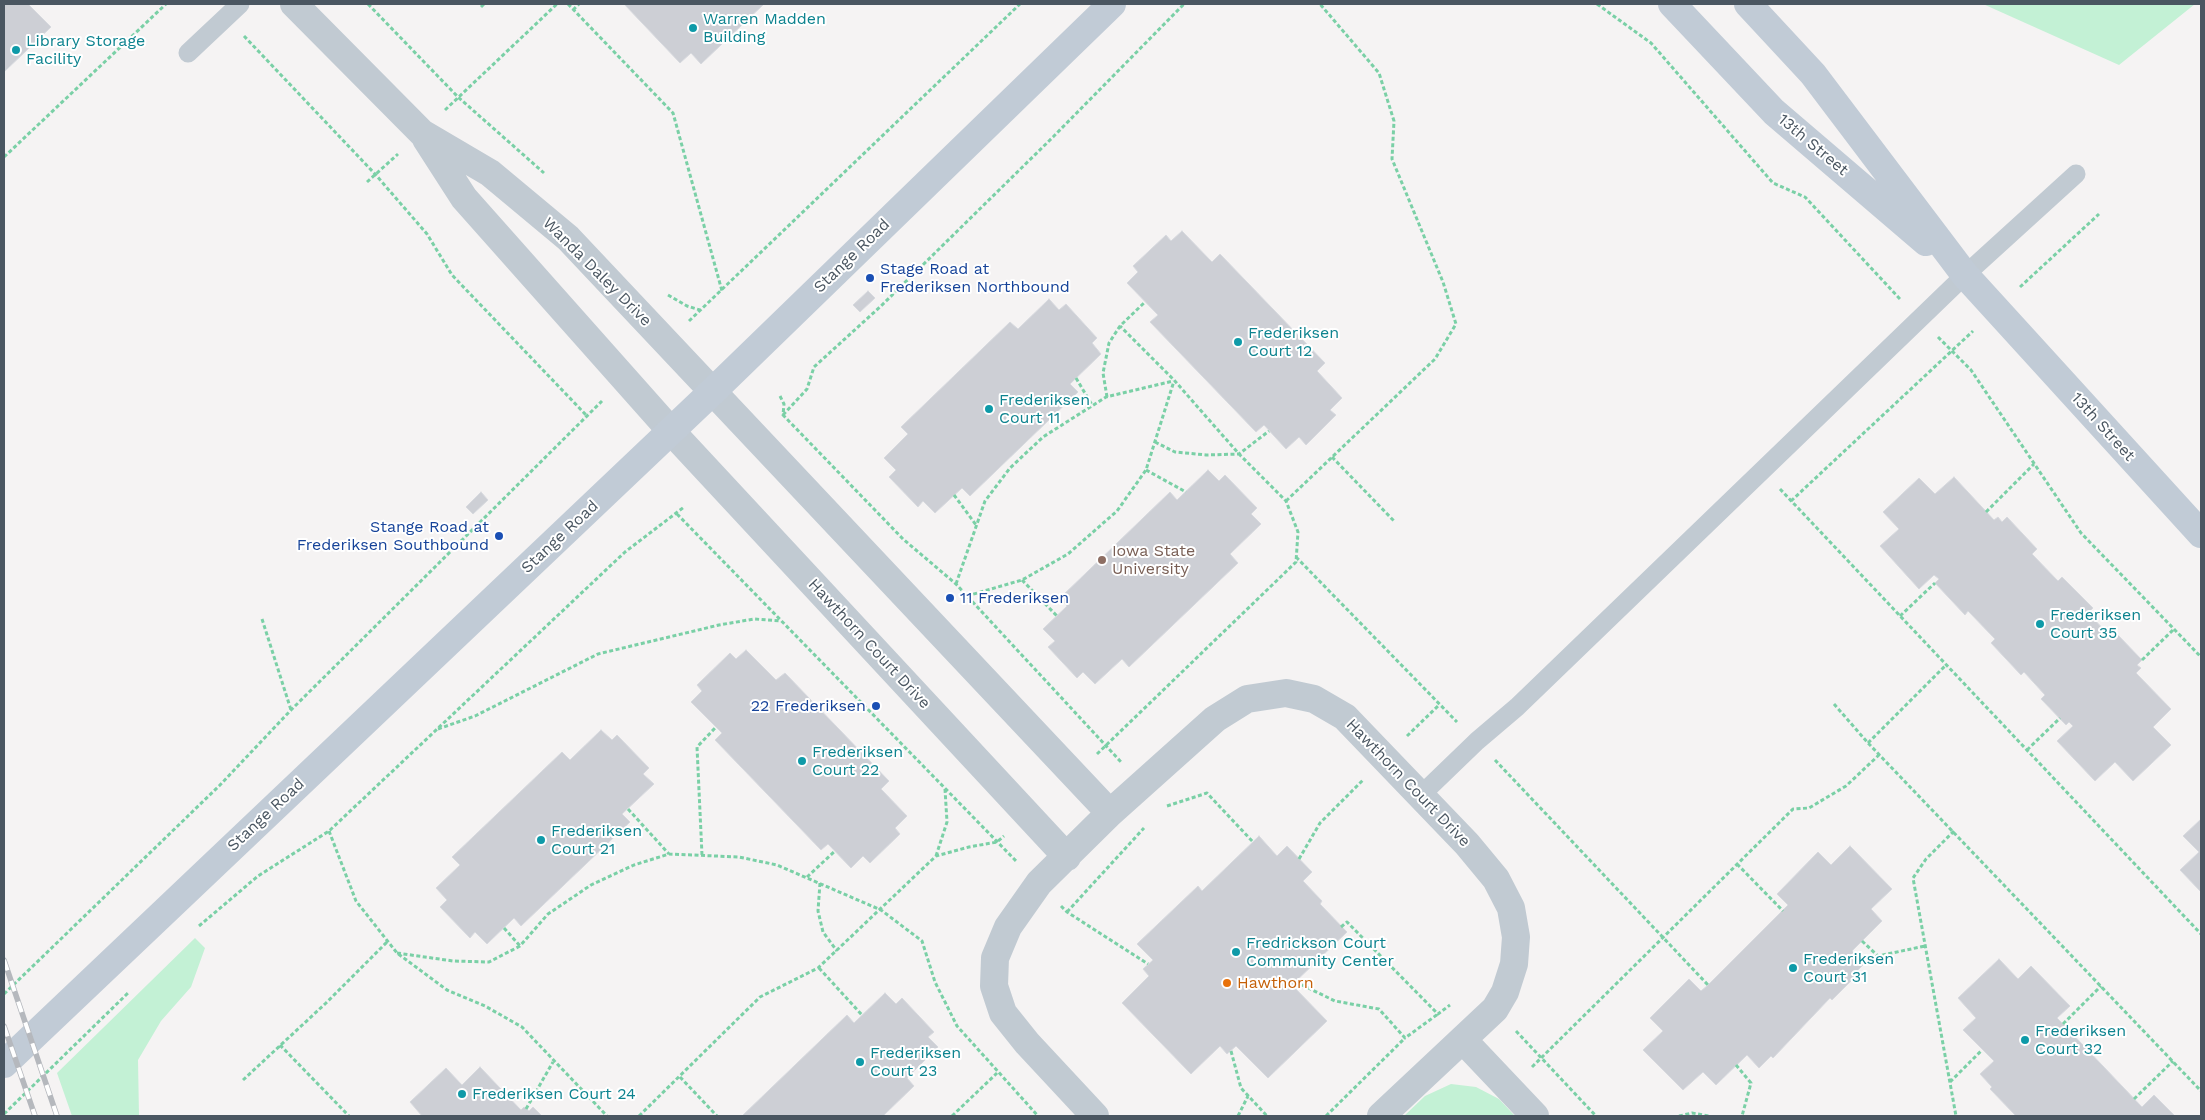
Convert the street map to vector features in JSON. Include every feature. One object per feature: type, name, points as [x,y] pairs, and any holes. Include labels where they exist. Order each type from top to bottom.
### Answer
[{"type":"main road","name":"Stange Road","points":[[4,1064],[712,392],[1112,4]]},
{"type":"main road","name":"13th Street","points":[[1672,4],[1774,112],[1965,275]]},
{"type":"main road","name":"13th Street","points":[[1748,4],[1813,74],[1965,275],[2201,534]]},
{"type":"street","name":"Wanda Daley Drive","points":[[294,4],[422,133],[490,173],[568,238],[712,392]]},
{"type":"street","name":"Hawthorn Court Drive","points":[[422,133],[464,198],[671,431],[1067,857]]},
{"type":"street","points":[[712,392],[1110,813]]},
{"type":"street","name":"Hawthorn Court Drive","points":[[1095,1116],[1027,1043],[1003,1013],[994,986],[996,958],[1008,927],[1039,883],[1110,813],[1215,719],[1247,699],[1286,693],[1314,699],[1345,716],[1467,844],[1496,879],[1511,908],[1516,937],[1514,964],[1505,992],[1495,1009],[1381,1116]]},
{"type":"street","points":[[1464,1040],[1535,1116]]},
{"type":"lane","points":[[188,53],[240,4]]},
{"type":"lane","points":[[1421,795],[1477,741],[1517,708],[1965,275],[2076,174]]},
{"type":"path","points":[[4,157],[166,4]]},
{"type":"path","points":[[368,4],[458,97],[545,174]]},
{"type":"path","points":[[367,182],[422,133],[557,4]]},
{"type":"path","points":[[568,4],[673,113],[722,290]]},
{"type":"path","points":[[573,10],[579,4]]},
{"type":"path","points":[[667,293],[673,300],[700,310],[1020,4]]},
{"type":"path","points":[[777,420],[807,389],[814,368],[902,286],[1184,4]]},
{"type":"path","points":[[1286,501],[1435,359],[1456,324],[1442,282],[1392,159],[1394,121],[1379,73],[1320,4]]},
{"type":"path","points":[[226,17],[375,174],[427,234],[452,275],[587,416]]},
{"type":"path","points":[[1791,501],[2099,214]]},
{"type":"path","points":[[1108,397],[1103,373],[1109,344],[1120,326],[1145,302]]},
{"type":"path","points":[[1075,775],[1296,562],[1298,532],[1286,501],[1239,454],[1174,380],[1120,326]]},
{"type":"path","points":[[1076,378],[1092,406]]},
{"type":"path","points":[[956,584],[985,502],[1010,468],[1043,437],[1108,397],[1174,380]]},
{"type":"path","points":[[967,596],[1022,580],[1068,554],[1118,511],[1146,470],[1174,380]]},
{"type":"path","points":[[780,396],[784,404],[782,415]]},
{"type":"path","points":[[4,994],[220,785],[291,710],[599,404]]},
{"type":"path","points":[[782,415],[903,539],[956,584],[1163,807],[1208,793],[1253,842]]},
{"type":"path","points":[[1155,442],[1175,452],[1206,455],[1239,454],[1269,431]]},
{"type":"path","points":[[1332,457],[1394,521]]},
{"type":"path","points":[[1986,512],[2034,464]]},
{"type":"path","points":[[1146,470],[1186,492]]},
{"type":"path","points":[[1762,471],[2201,934]]},
{"type":"path","points":[[954,495],[976,525]]},
{"type":"path","points":[[198,926],[258,876],[329,831],[625,552],[684,507]]},
{"type":"path","points":[[677,514],[1067,912],[1148,964]]},
{"type":"path","points":[[1022,580],[1057,616]]},
{"type":"path","points":[[1900,616],[1935,583]]},
{"type":"path","points":[[262,619],[291,710]]},
{"type":"path","points":[[437,729],[475,716],[598,654],[719,625],[754,619],[782,621]]},
{"type":"path","points":[[2142,660],[2174,629]]},
{"type":"path","points":[[1868,742],[1946,665]]},
{"type":"path","points":[[1834,704],[2201,1091]]},
{"type":"path","points":[[2027,750],[2060,718]]},
{"type":"path","points":[[702,854],[697,747],[716,727]]},
{"type":"path","points":[[1509,1089],[1793,809],[1809,808],[1846,786],[1880,754]]},
{"type":"path","points":[[640,1116],[760,997],[818,968],[936,856],[947,822],[944,788]]},
{"type":"path","points":[[628,809],[669,854]]},
{"type":"path","points":[[936,856],[969,847],[998,842],[1028,815]]},
{"type":"path","points":[[1067,912],[1150,821]]},
{"type":"path","points":[[329,831],[356,901],[397,953],[447,990],[485,1006],[522,1026],[553,1062],[607,1116]]},
{"type":"path","points":[[1954,831],[1926,859],[1913,878],[1956,1116]]},
{"type":"path","points":[[807,877],[835,851]]},
{"type":"path","points":[[397,953],[453,961],[489,962],[520,946],[548,914],[592,885],[634,865],[669,854],[739,857],[768,863],[807,877],[881,910],[922,941],[935,982],[957,1026],[1038,1116]]},
{"type":"path","points":[[1737,864],[1782,911]]},
{"type":"path","points":[[820,883],[818,911],[822,932],[837,951]]},
{"type":"path","points":[[504,928],[520,946]]},
{"type":"path","points":[[1663,938],[1708,985]]},
{"type":"path","points":[[1862,941],[1878,956],[1926,946]]},
{"type":"path","points":[[243,1080],[388,942]]},
{"type":"path","points":[[818,968],[862,1015]]},
{"type":"path","points":[[1296,982],[1335,1001],[1379,1009],[1406,1038]]},
{"type":"path","points":[[4,1114],[135,986]]},
{"type":"path","points":[[2063,1024],[2101,986]]},
{"type":"path","points":[[1326,1116],[1406,1038],[1438,1014]]},
{"type":"path","points":[[280,1045],[349,1116]]},
{"type":"path","points":[[1950,1083],[1982,1050]]},
{"type":"path","points":[[1231,1051],[1241,1088],[1268,1116]]},
{"type":"path","points":[[526,1109],[553,1062]]},
{"type":"path","points":[[2134,1098],[2173,1062]]},
{"type":"path","points":[[1736,1065],[1751,1083],[1742,1116]]},
{"type":"path","points":[[952,1116],[998,1072]]},
{"type":"path","points":[[680,1077],[717,1116]]},
{"type":"path","points":[[1238,1116],[1248,1096]]},
{"type":"path","points":[[1679,1116],[1692,1113],[1709,1116]]},
{"type":"green space","points":[[1983,4],[2195,4],[2119,65]]},
{"type":"green space","points":[[195,938],[205,948],[191,987],[161,1021],[138,1060],[139,1116],[72,1116],[57,1073]]},
{"type":"green space","points":[[1451,1084],[1476,1087],[1499,1099],[1515,1116],[1404,1116],[1425,1096]]},
{"type":"building","name":"Library Storage Facility","points":[[4,4],[28,4],[51,27],[4,72]]},
{"type":"building","name":"Warren Madden Building","points":[[624,4],[764,4],[701,64],[691,53],[680,63]]},
{"type":"building","name":"Frederiksen Court 12","points":[[1182,231],[1212,262],[1220,254],[1325,363],[1317,371],[1342,398],[1330,410],[1336,415],[1306,445],[1299,437],[1286,449],[1264,425],[1256,432],[1150,322],[1158,315],[1127,283],[1138,272],[1133,266],[1166,235],[1171,241]]},
{"type":"building","points":[[868,291],[875,298],[860,312],[853,305]]},
{"type":"building","name":"Frederiksen Court 11","points":[[1049,299],[1059,310],[1066,304],[1097,338],[1092,343],[1101,354],[1070,384],[1078,392],[970,496],[962,488],[935,513],[923,501],[918,507],[889,477],[896,470],[884,458],[908,434],[901,427],[1010,322],[1018,329]]},
{"type":"building","points":[[1208,470],[1219,481],[1225,475],[1257,508],[1251,514],[1261,524],[1230,554],[1238,563],[1129,667],[1122,659],[1095,684],[1083,672],[1077,678],[1048,647],[1055,641],[1043,629],[1067,606],[1060,598],[1170,492],[1177,500]]},
{"type":"building","name":"Frederiksen Court 35","points":[[1954,477],[1994,520],[1998,517],[2002,522],[2007,517],[2037,549],[2032,554],[2058,581],[2062,577],[2093,608],[2088,613],[2112,638],[2117,634],[2142,660],[2137,665],[2141,668],[2136,673],[2171,709],[2153,727],[2171,745],[2133,781],[2115,762],[2095,781],[2057,741],[2073,726],[2069,722],[2066,725],[2041,699],[2045,695],[2024,672],[2021,675],[1991,643],[1995,639],[1968,611],[1965,615],[1935,583],[1939,579],[1934,575],[1919,589],[1880,546],[1899,529],[1883,512],[1919,478],[1935,494]]},
{"type":"building","points":[[481,492],[488,500],[473,514],[466,507]]},
{"type":"building","name":"Frederiksen Court 22","points":[[746,650],[776,680],[785,673],[889,781],[881,789],[907,816],[895,828],[900,834],[870,863],[863,856],[851,868],[828,844],[821,850],[715,740],[722,733],[691,702],[702,691],[697,685],[730,653],[736,659]]},
{"type":"building","name":"Frederiksen Court 21","points":[[601,730],[612,740],[617,735],[649,768],[643,774],[654,784],[622,814],[630,822],[521,926],[514,918],[487,944],[475,932],[470,938],[440,907],[447,900],[436,888],[460,865],[452,857],[562,752],[570,760]]},
{"type":"building","points":[[2201,819],[2201,892],[2180,870],[2199,852],[2183,836]]},
{"type":"building","name":"Fredrickson Court Community Center","points":[[1259,836],[1277,856],[1287,846],[1312,872],[1303,881],[1322,901],[1320,904],[1347,932],[1292,985],[1327,1021],[1268,1078],[1236,1046],[1227,1054],[1220,1046],[1191,1074],[1122,1003],[1149,976],[1143,969],[1153,960],[1137,944],[1198,886],[1202,891]]},
{"type":"building","name":"Frederiksen Court 31","points":[[1850,846],[1892,889],[1871,909],[1882,921],[1852,951],[1864,964],[1856,972],[1858,974],[1832,1000],[1830,998],[1773,1058],[1771,1056],[1759,1068],[1747,1055],[1716,1085],[1703,1072],[1683,1090],[1643,1050],[1663,1031],[1650,1018],[1689,979],[1701,991],[1708,985],[1788,905],[1777,894],[1818,852],[1831,865]]},
{"type":"building","name":"Frederiksen Court 32","points":[[1999,959],[2018,979],[2031,966],[2070,1006],[2057,1018],[2142,1107],[2154,1095],[2175,1116],[2016,1116],[1990,1089],[1992,1087],[1980,1074],[1994,1061],[1963,1030],[1976,1018],[1958,998]]},
{"type":"building","name":"Frederiksen Court 23","points":[[885,993],[896,1004],[902,998],[934,1032],[928,1037],[938,1047],[907,1078],[914,1086],[883,1116],[742,1116],[847,1015],[854,1023]]},
{"type":"building","name":"Frederiksen Court 24","points":[[480,1067],[521,1110],[524,1107],[529,1111],[533,1107],[542,1116],[422,1116],[410,1102],[446,1068],[462,1085]]},
{"type":"railway","points":[[4,960],[57,1116]]},
{"type":"railway","points":[[4,1026],[35,1116]]},
{"type":"place","name":"Warren Madden Building","points":[[693,28]]},
{"type":"place","name":"Library Storage Facility","points":[[16,50]]},
{"type":"place","name":"Stage Road at Frederiksen Northbound","points":[[870,278]]},
{"type":"place","name":"Frederiksen Court 12","points":[[1238,342]]},
{"type":"place","name":"Frederiksen Court 11","points":[[989,409]]},
{"type":"place","name":"Stange Road at Frederiksen Southbound","points":[[499,536]]},
{"type":"place","name":"Iowa State University","points":[[1102,560]]},
{"type":"place","name":"11 Frederiksen","points":[[950,598]]},
{"type":"place","name":"Frederiksen Court 35","points":[[2040,624]]},
{"type":"place","name":"22 Frederiksen","points":[[876,706]]},
{"type":"place","name":"Frederiksen Court 22","points":[[802,761]]},
{"type":"place","name":"Frederiksen Court 21","points":[[541,840]]},
{"type":"place","name":"Fredrickson Court Community Center","points":[[1236,952]]},
{"type":"place","name":"Frederiksen Court 31","points":[[1793,968]]},
{"type":"place","name":"Hawthorn","points":[[1227,983]]},
{"type":"place","name":"Frederiksen Court 32","points":[[2025,1040]]},
{"type":"place","name":"Frederiksen Court 23","points":[[860,1062]]},
{"type":"place","name":"Frederiksen Court 24","points":[[462,1094]]}]
